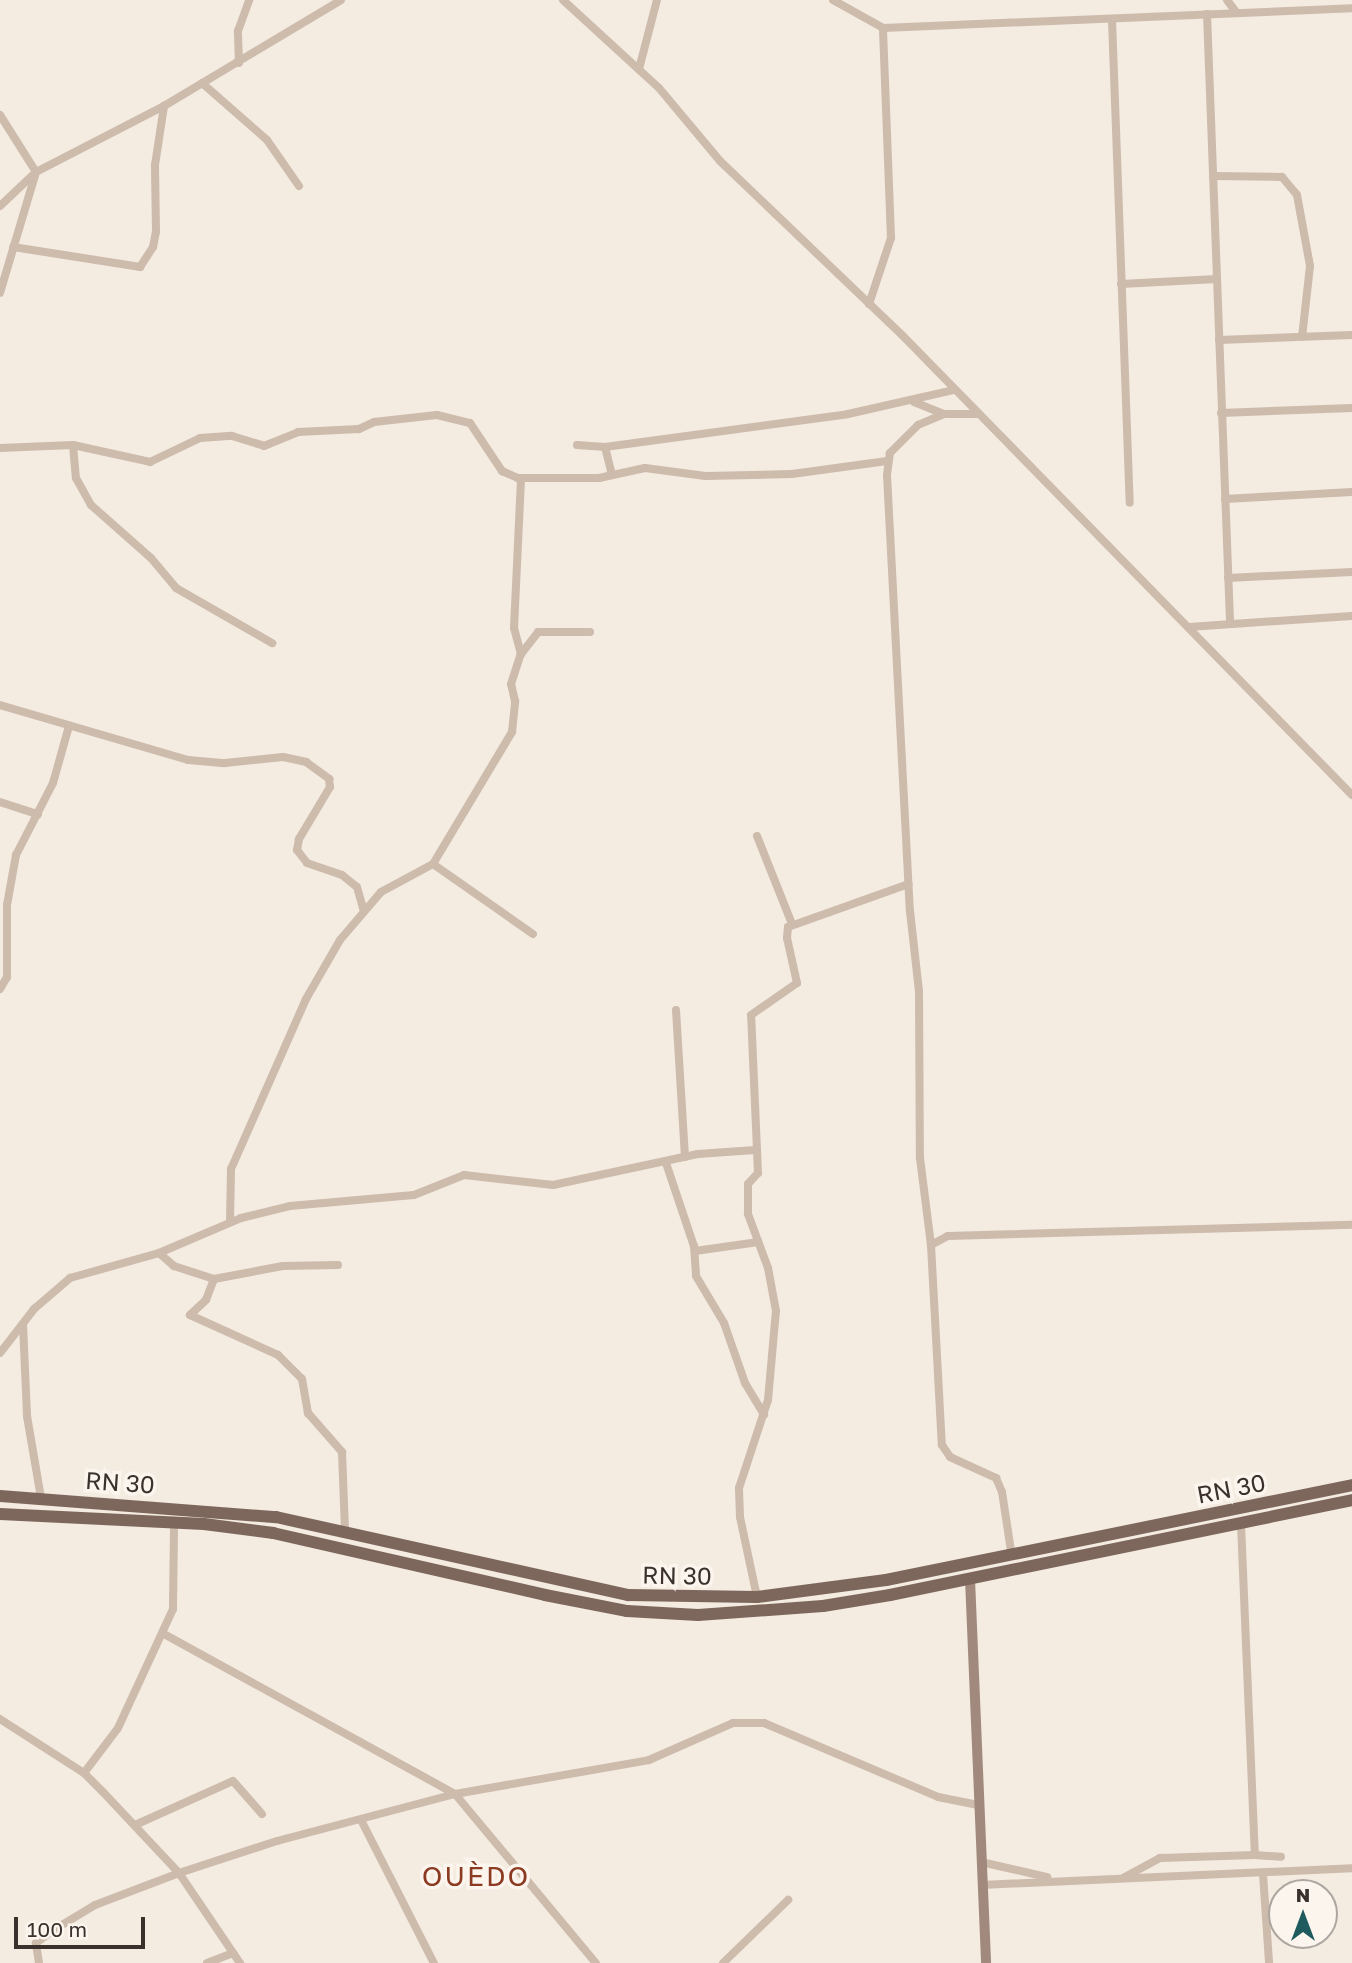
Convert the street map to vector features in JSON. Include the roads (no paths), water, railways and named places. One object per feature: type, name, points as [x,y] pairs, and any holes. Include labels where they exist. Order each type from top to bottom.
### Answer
[{"type":"main road","name":"RN 30","points":[[0,1496],[207,1510],[345,1530],[628,1595],[757,1597],[834,1589],[1011,1551],[1352,1485]]},
{"type":"main road","name":"RN 30","points":[[0,1514],[174,1523],[274,1533],[545,1595],[668,1614],[823,1606],[970,1579],[1352,1500]]},
{"type":"street","points":[[239,62],[238,31],[250,0]]},
{"type":"street","points":[[0,206],[36,172],[164,106],[341,0]]},
{"type":"street","points":[[563,0],[639,69],[729,169],[869,304],[1352,794]]},
{"type":"street","points":[[639,69],[657,0]]},
{"type":"street","points":[[833,0],[883,29],[1352,8]]},
{"type":"street","points":[[1227,0],[1236,12]]},
{"type":"street","points":[[1207,14],[1230,621]]},
{"type":"street","points":[[1112,20],[1130,503]]},
{"type":"street","points":[[869,304],[891,238],[883,29]]},
{"type":"street","points":[[202,83],[267,141],[299,186]]},
{"type":"street","points":[[13,247],[140,267],[153,247],[156,232],[155,165],[164,106]]},
{"type":"street","points":[[0,115],[36,172],[13,247],[4,267],[0,293]]},
{"type":"street","points":[[1213,176],[1282,177],[1297,195],[1310,266],[1303,337]]},
{"type":"street","points":[[1121,284],[1217,279]]},
{"type":"street","points":[[1219,340],[1352,335]]},
{"type":"street","points":[[577,445],[605,447],[914,402],[954,390]]},
{"type":"street","points":[[914,402],[944,414],[978,414]]},
{"type":"street","points":[[1221,413],[1352,408]]},
{"type":"street","points":[[0,448],[73,445],[150,462],[187,442],[212,436],[232,436],[264,446],[298,432],[359,429],[374,422],[449,416],[476,428],[502,471],[521,478],[612,475],[645,468],[705,476],[792,474],[887,461],[918,425],[944,414]]},
{"type":"street","points":[[73,445],[79,490],[91,505],[151,558],[176,588],[272,643]]},
{"type":"street","points":[[605,447],[612,475]]},
{"type":"street","points":[[887,461],[909,884],[919,992],[920,1158],[931,1245],[942,1445],[950,1457],[996,1478],[1002,1492],[1011,1551]]},
{"type":"street","points":[[521,478],[514,628],[521,654]]},
{"type":"street","points":[[1225,499],[1352,492]]},
{"type":"street","points":[[1228,578],[1352,572]]},
{"type":"street","points":[[1189,627],[1230,621],[1352,616]]},
{"type":"street","points":[[230,1222],[229,1184],[240,1144],[306,999],[364,911],[387,886],[433,864],[512,732],[515,701],[511,684],[521,654],[538,632],[590,632]]},
{"type":"street","points":[[0,705],[197,762],[274,757],[306,762],[329,779],[330,787],[299,839],[297,850],[307,863],[351,881],[361,895],[364,911]]},
{"type":"street","points":[[0,989],[6,978],[5,934],[13,866],[20,845],[38,814],[69,726]]},
{"type":"street","points":[[0,803],[38,814]]},
{"type":"street","points":[[757,836],[792,924],[786,938],[797,984],[757,1008],[749,1027],[758,1172],[748,1185],[748,1210],[776,1311],[764,1415],[739,1488],[740,1517],[757,1597]]},
{"type":"street","points":[[433,864],[533,933]]},
{"type":"street","points":[[792,924],[909,884]]},
{"type":"street","points":[[676,1010],[685,1157]]},
{"type":"street","points":[[0,1353],[50,1292],[70,1278],[159,1253],[230,1222],[290,1206],[414,1195],[464,1175],[552,1185],[685,1157],[755,1150]]},
{"type":"street","points":[[666,1163],[695,1251],[699,1283],[724,1323],[745,1383],[764,1415]]},
{"type":"street","points":[[931,1245],[948,1236],[1352,1224]]},
{"type":"street","points":[[695,1251],[758,1242]]},
{"type":"street","points":[[159,1253],[174,1266],[214,1279],[282,1266],[338,1265]]},
{"type":"street","points":[[214,1279],[206,1300],[190,1315],[278,1355],[302,1379],[308,1413],[342,1452],[345,1530]]},
{"type":"street","points":[[23,1324],[27,1416],[41,1498]]},
{"type":"street","points":[[84,1773],[118,1728],[164,1634],[173,1609],[174,1523]]},
{"type":"street","points":[[1241,1524],[1255,1855]]},
{"type":"street","points":[[970,1579],[986,1963]]},
{"type":"street","points":[[164,1634],[456,1794],[596,1963]]},
{"type":"street","points":[[0,1719],[84,1773],[179,1873],[240,1963]]},
{"type":"street","points":[[38,1963],[36,1943],[52,1931],[94,1905],[179,1873],[277,1841],[456,1794],[649,1760],[722,1726],[745,1721],[791,1734],[938,1797],[978,1805]]},
{"type":"street","points":[[135,1825],[233,1781],[262,1814]]},
{"type":"street","points":[[361,1820],[434,1963]]},
{"type":"street","points":[[1122,1879],[1160,1858],[1255,1855],[1281,1857]]},
{"type":"street","points":[[981,1862],[1061,1879]]},
{"type":"street","points":[[982,1885],[1061,1879],[1263,1874],[1352,1868]]},
{"type":"street","points":[[1263,1874],[1269,1963]]},
{"type":"street","points":[[723,1963],[788,1900]]},
{"type":"street","points":[[207,1963],[233,1953]]},
{"type":"district","name":"OUÈDO","points":[[476,1876]]}]
